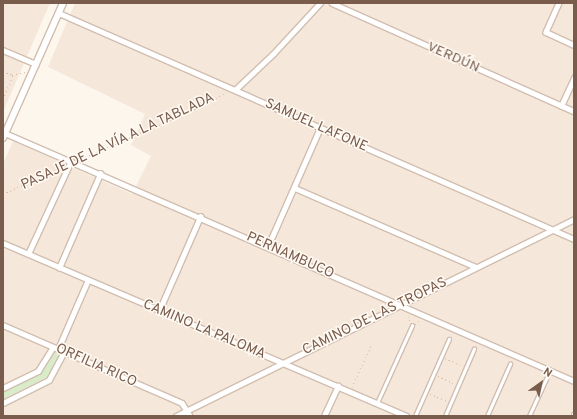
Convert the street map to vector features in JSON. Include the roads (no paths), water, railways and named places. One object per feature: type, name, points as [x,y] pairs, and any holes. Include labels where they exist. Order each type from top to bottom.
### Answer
[{"type":"street","points":[[4,135],[63,3]]},
{"type":"street","name":"PASAJE DE LA VÍA A LA TABLADA","points":[[234,89],[273,54],[320,3]]},
{"type":"street","name":"VERDÚN","points":[[332,3],[574,111]]},
{"type":"street","points":[[559,3],[546,32],[574,45]]},
{"type":"street","name":"SAMUEL LAFONE","points":[[59,13],[574,239]]},
{"type":"street","points":[[3,50],[36,64]]},
{"type":"street","points":[[561,106],[574,78]]},
{"type":"street","points":[[268,246],[295,188],[320,128]]},
{"type":"street","name":"PERNAMBUCO","points":[[4,135],[71,161],[268,246],[574,381]]},
{"type":"street","points":[[28,254],[71,161]]},
{"type":"street","points":[[59,268],[100,174]]},
{"type":"street","points":[[295,188],[476,267]]},
{"type":"street","points":[[159,311],[200,217]]},
{"type":"street","name":"CAMINO DE LAS TROPAS","points":[[176,416],[281,362],[401,305],[574,219]]},
{"type":"street","name":"CAMINO LA PALOMA","points":[[3,243],[406,416]]},
{"type":"street","points":[[58,349],[88,280]]},
{"type":"street","name":"ORFILIA RICO","points":[[3,326],[182,403],[187,410]]},
{"type":"street","points":[[3,388],[38,371],[53,347]]},
{"type":"street","points":[[3,403],[49,380],[64,352]]},
{"type":"street","points":[[324,416],[338,386]]},
{"type":"street","points":[[187,410],[190,416]]},
{"type":"lane","points":[[377,403],[412,326]]},
{"type":"lane","points":[[415,416],[449,339]]},
{"type":"lane","points":[[445,416],[474,349]]},
{"type":"lane","points":[[487,416],[510,364]]},
{"type":"lane","points":[[529,416],[546,379]]}]
